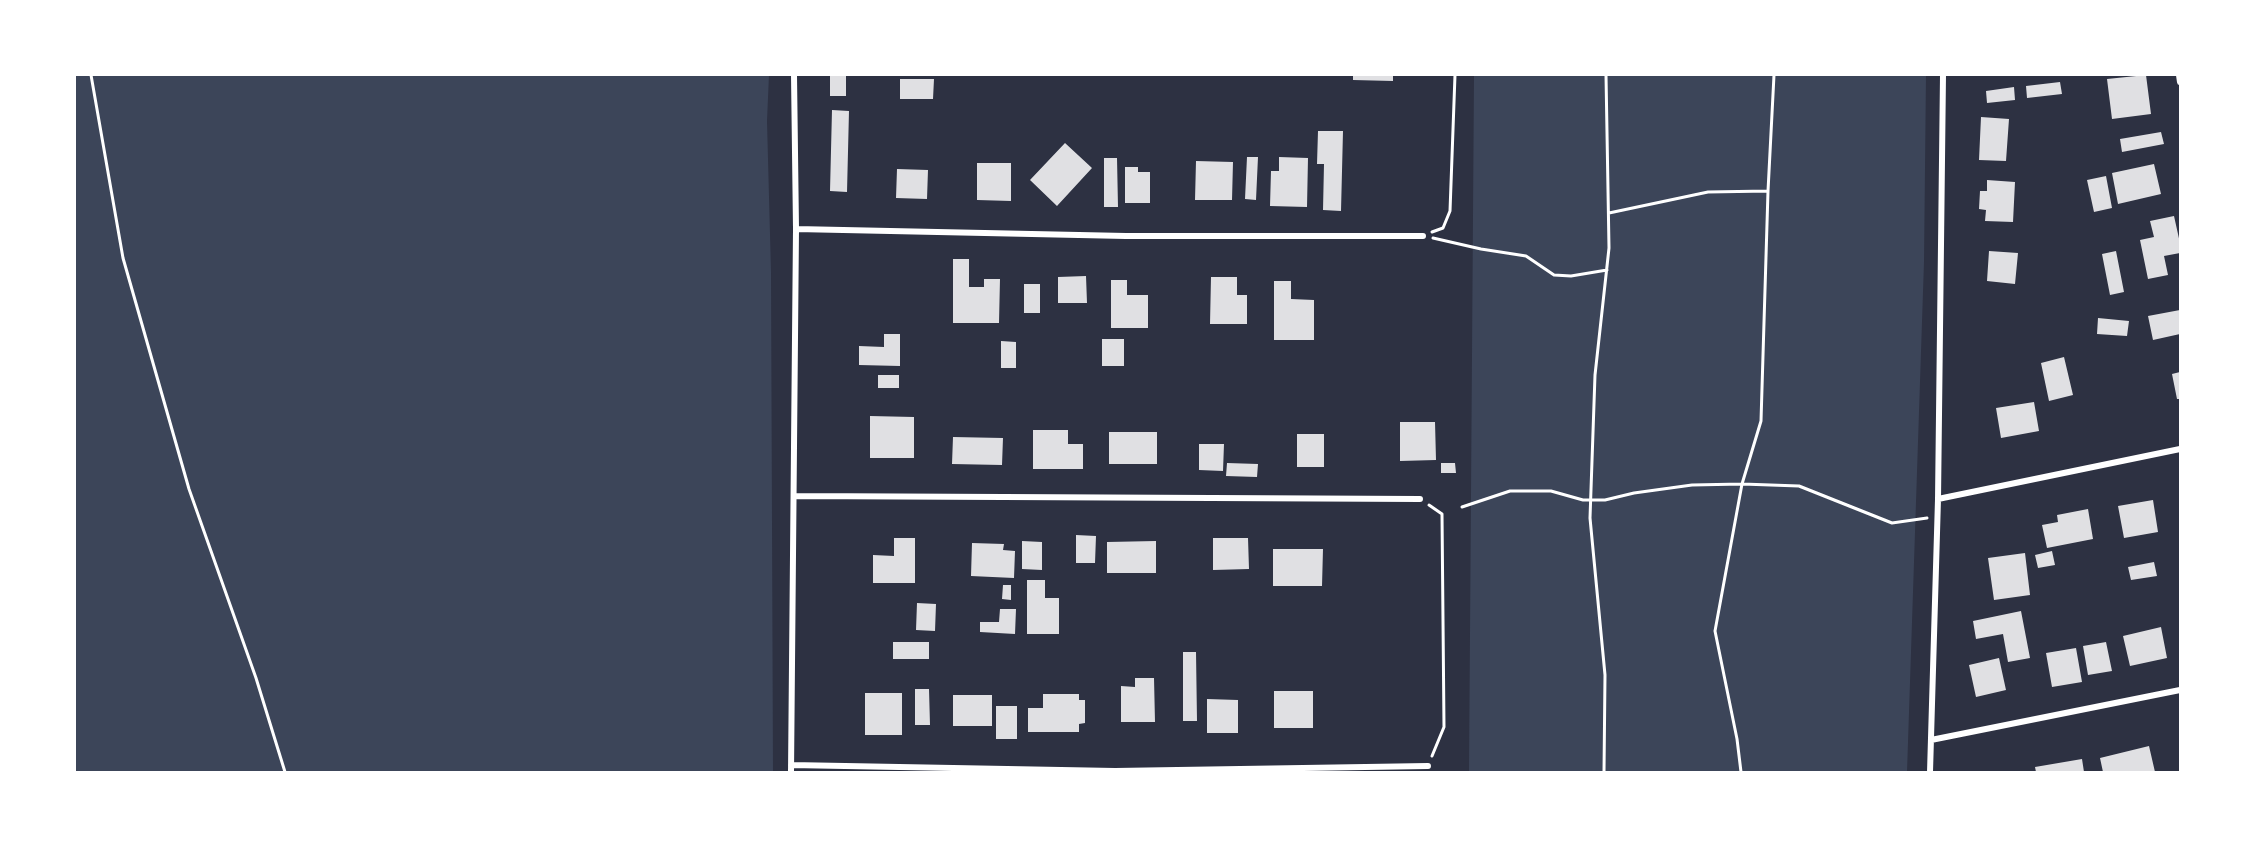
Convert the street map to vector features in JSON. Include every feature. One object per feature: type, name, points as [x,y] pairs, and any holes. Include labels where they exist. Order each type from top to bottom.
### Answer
[{"type":"street","points":[[794,75],[795,496],[791,769],[1115,771],[1428,766]]},
{"type":"street","points":[[1930,772],[1938,499],[1943,75]]},
{"type":"street","points":[[2179,75],[2180,82]]},
{"type":"street","points":[[796,229],[1126,236],[1423,236]]},
{"type":"street","points":[[1938,499],[2180,449]]},
{"type":"street","points":[[795,496],[1420,499]]},
{"type":"street","points":[[1931,740],[2180,690]]},
{"type":"path","points":[[92,75],[126,269],[189,489],[256,678],[285,772]]},
{"type":"path","points":[[1423,236],[1443,228],[1450,211],[1455,75]]},
{"type":"path","points":[[1604,772],[1605,675],[1590,501],[1595,375],[1606,270],[1609,213],[1606,75]]},
{"type":"path","points":[[1741,772],[1737,739],[1716,631],[1742,484],[1761,421],[1774,75]]},
{"type":"path","points":[[1609,213],[1708,192],[1768,191]]},
{"type":"path","points":[[1423,236],[1526,256],[1554,275],[1571,276],[1606,270]]},
{"type":"path","points":[[1462,507],[1510,491],[1551,491],[1590,501],[1692,485],[1742,484],[1799,486],[1892,523],[1937,516]]},
{"type":"path","points":[[1420,499],[1442,514],[1444,728],[1428,766]]},
{"type":"shaded area","points":[[75,75],[769,75],[767,121],[771,272],[773,772],[75,772]]},
{"type":"shaded area","points":[[1474,75],[1926,75],[1924,262],[1907,772],[1469,772]]},
{"type":"building","points":[[830,75],[846,75],[846,96],[830,96]]},
{"type":"building","points":[[1353,75],[1393,75],[1393,81],[1353,80]]},
{"type":"building","points":[[2146,75],[2151,114],[2112,119],[2107,79]]},
{"type":"building","points":[[900,79],[934,79],[933,99],[900,99]]},
{"type":"building","points":[[2060,82],[2062,94],[2027,98],[2026,86]]},
{"type":"building","points":[[2014,87],[2015,100],[1987,103],[1986,91]]},
{"type":"building","points":[[832,110],[849,111],[847,192],[830,191]]},
{"type":"building","points":[[1981,117],[2009,119],[2006,161],[1979,160]]},
{"type":"building","points":[[1318,131],[1343,131],[1341,211],[1323,210],[1324,164],[1317,164]]},
{"type":"building","points":[[2161,132],[2164,144],[2122,152],[2120,139]]},
{"type":"building","points":[[1065,143],[1092,168],[1057,206],[1030,180]]},
{"type":"building","points":[[1247,157],[1258,157],[1256,200],[1245,199]]},
{"type":"building","points":[[1279,157],[1308,158],[1307,207],[1270,206],[1271,171],[1279,171]]},
{"type":"building","points":[[1104,158],[1117,158],[1118,207],[1104,207]]},
{"type":"building","points":[[1196,161],[1233,162],[1232,200],[1195,200]]},
{"type":"building","points":[[977,163],[1011,163],[1011,201],[977,200]]},
{"type":"building","points":[[2154,164],[2161,194],[2118,204],[2112,173]]},
{"type":"building","points":[[1125,167],[1138,167],[1138,172],[1150,172],[1150,203],[1125,203]]},
{"type":"building","points":[[897,169],[928,170],[927,199],[896,198]]},
{"type":"building","points":[[2106,176],[2112,208],[2094,212],[2087,180]]},
{"type":"building","points":[[1987,180],[2015,182],[2013,222],[1985,221],[1986,210],[1979,209],[1980,191],[1987,191]]},
{"type":"building","points":[[2174,216],[2180,253],[2164,256],[2168,275],[2148,279],[2140,240],[2154,237],[2150,221]]},
{"type":"building","points":[[1989,251],[2018,253],[2015,284],[1987,281]]},
{"type":"building","points":[[2116,251],[2124,292],[2110,295],[2102,254]]},
{"type":"building","points":[[953,259],[969,259],[969,287],[984,287],[984,279],[1000,279],[999,323],[953,323]]},
{"type":"building","points":[[1086,276],[1087,303],[1058,303],[1058,277]]},
{"type":"building","points":[[1211,277],[1237,277],[1237,295],[1247,295],[1247,324],[1210,324]]},
{"type":"building","points":[[1111,280],[1127,280],[1127,295],[1148,295],[1148,328],[1111,328]]},
{"type":"building","points":[[1274,281],[1291,281],[1291,299],[1314,300],[1314,340],[1274,340]]},
{"type":"building","points":[[1024,284],[1040,284],[1040,313],[1024,313]]},
{"type":"building","points":[[2180,310],[2180,334],[2153,340],[2148,316]]},
{"type":"building","points":[[2098,318],[2129,321],[2127,336],[2097,334]]},
{"type":"building","points":[[884,334],[900,334],[900,366],[859,365],[859,346],[884,347]]},
{"type":"building","points":[[1102,339],[1124,339],[1124,366],[1102,366]]},
{"type":"building","points":[[1001,341],[1016,342],[1016,368],[1001,368]]},
{"type":"building","points":[[2064,357],[2073,395],[2049,401],[2041,363]]},
{"type":"building","points":[[2180,372],[2180,399],[2177,399],[2172,374]]},
{"type":"building","points":[[878,375],[899,375],[899,388],[878,388]]},
{"type":"building","points":[[2034,402],[2039,431],[2001,438],[1996,408]]},
{"type":"building","points":[[870,416],[914,417],[914,458],[870,458]]},
{"type":"building","points":[[1400,422],[1435,422],[1436,460],[1400,461]]},
{"type":"building","points":[[1033,430],[1068,430],[1068,444],[1083,444],[1083,469],[1033,469]]},
{"type":"building","points":[[1109,432],[1157,432],[1157,464],[1109,464]]},
{"type":"building","points":[[1297,434],[1324,434],[1324,467],[1297,467]]},
{"type":"building","points":[[953,437],[1003,438],[1002,465],[952,464]]},
{"type":"building","points":[[1199,444],[1224,444],[1223,471],[1199,470]]},
{"type":"building","points":[[1227,463],[1258,464],[1257,477],[1226,476]]},
{"type":"building","points":[[1441,463],[1455,463],[1456,473],[1441,473]]},
{"type":"building","points":[[2153,500],[2158,532],[2124,538],[2118,506]]},
{"type":"building","points":[[2088,509],[2093,539],[2047,548],[2042,525],[2058,522],[2057,515]]},
{"type":"building","points":[[1076,535],[1096,536],[1095,563],[1076,563]]},
{"type":"building","points":[[894,538],[915,538],[915,583],[873,583],[873,555],[894,556]]},
{"type":"building","points":[[1213,538],[1248,538],[1249,569],[1213,570]]},
{"type":"building","points":[[1022,541],[1042,542],[1042,570],[1022,569]]},
{"type":"building","points":[[1156,541],[1156,573],[1107,573],[1107,542]]},
{"type":"building","points":[[972,543],[1004,544],[1003,550],[1015,551],[1014,578],[971,576]]},
{"type":"building","points":[[1273,549],[1323,549],[1322,586],[1273,586]]},
{"type":"building","points":[[2052,551],[2055,565],[2038,568],[2035,555]]},
{"type":"building","points":[[2025,553],[2030,595],[1994,600],[1988,558]]},
{"type":"building","points":[[2154,562],[2157,576],[2131,580],[2128,567]]},
{"type":"building","points":[[1027,580],[1045,580],[1045,598],[1059,598],[1059,634],[1027,634]]},
{"type":"building","points":[[1003,585],[1011,585],[1011,600],[1002,599]]},
{"type":"building","points":[[917,603],[936,604],[935,631],[916,630]]},
{"type":"building","points":[[1000,609],[1016,609],[1015,634],[980,632],[980,622],[999,622]]},
{"type":"building","points":[[2021,611],[2030,658],[2008,662],[2003,634],[1976,639],[1973,621]]},
{"type":"building","points":[[2161,627],[2167,658],[2130,666],[2123,636]]},
{"type":"building","points":[[893,642],[929,642],[929,659],[893,659]]},
{"type":"building","points":[[2106,642],[2112,671],[2088,675],[2083,646]]},
{"type":"building","points":[[2076,648],[2082,682],[2052,687],[2046,653]]},
{"type":"building","points":[[1183,652],[1196,652],[1197,721],[1183,721]]},
{"type":"building","points":[[1999,658],[2006,690],[1976,697],[1969,665]]},
{"type":"building","points":[[1135,678],[1154,678],[1155,722],[1121,722],[1121,686],[1135,687]]},
{"type":"building","points":[[915,689],[929,689],[930,725],[915,725]]},
{"type":"building","points":[[1274,691],[1313,691],[1313,728],[1274,728]]},
{"type":"building","points":[[865,693],[902,693],[902,735],[865,735]]},
{"type":"building","points":[[1043,694],[1079,694],[1079,700],[1085,700],[1085,723],[1079,724],[1079,732],[1028,732],[1028,708],[1043,708]]},
{"type":"building","points":[[953,695],[992,695],[992,726],[953,726]]},
{"type":"building","points":[[1207,699],[1238,700],[1238,733],[1207,733]]},
{"type":"building","points":[[996,706],[1017,706],[1017,739],[996,739]]},
{"type":"building","points":[[2149,746],[2155,772],[2103,772],[2100,758]]},
{"type":"building","points":[[2082,759],[2084,772],[2036,772],[2035,767]]}]
